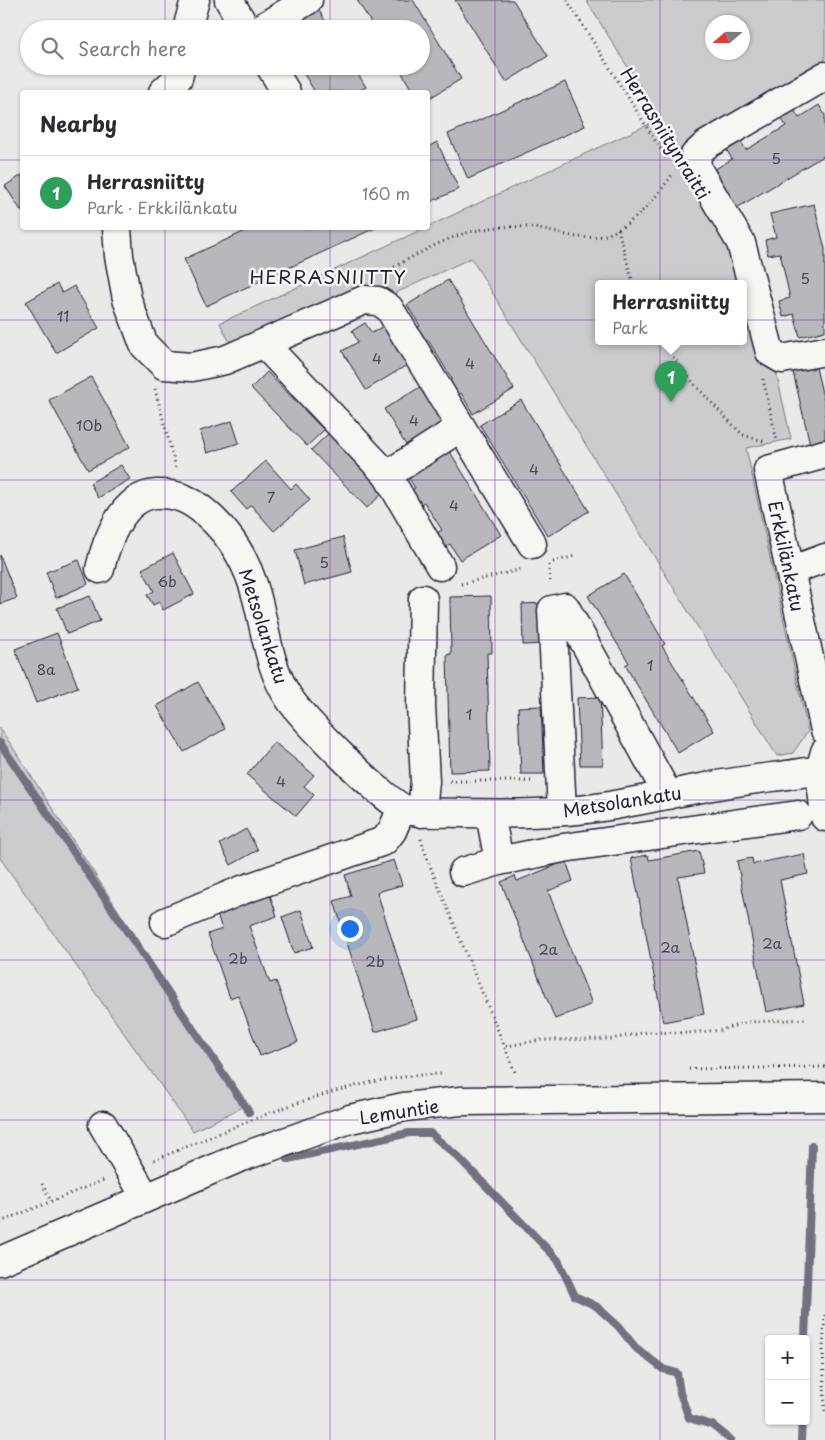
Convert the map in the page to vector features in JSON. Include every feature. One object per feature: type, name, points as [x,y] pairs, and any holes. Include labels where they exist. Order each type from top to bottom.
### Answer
[{"type":"street","points":[[189,20],[195,0]]},
{"type":"street","points":[[230,0],[241,20]]},
{"type":"street","points":[[275,20],[308,0]]},
{"type":"street","points":[[165,90],[179,75]]},
{"type":"street","points":[[276,75],[285,90]]},
{"type":"street","points":[[825,76],[706,145],[695,155],[698,170],[742,243],[770,352],[782,359],[825,351]]},
{"type":"street","points":[[117,230],[119,256],[127,299],[144,345],[164,365],[192,367],[225,360],[265,345],[364,300],[378,301],[389,308],[461,427],[534,559]]},
{"type":"street","points":[[265,345],[387,475],[440,566]]},
{"type":"street","points":[[387,475],[461,427]]},
{"type":"street","name":"Erkkilänkatu","points":[[825,454],[768,470],[825,730]]},
{"type":"street","name":"Metsolankatu","points":[[100,569],[105,547],[115,527],[131,506],[150,494],[173,493],[195,504],[216,522],[233,543],[248,570],[276,674],[289,697],[304,717],[390,801],[412,810],[490,814],[607,807],[824,764]]},
{"type":"street","points":[[790,571],[825,558]]},
{"type":"street","points":[[165,922],[242,890],[384,841],[412,810],[425,781],[421,705],[423,599]]},
{"type":"street","points":[[562,811],[552,610],[565,607],[668,795]]},
{"type":"street","points":[[555,681],[597,666]]},
{"type":"street","points":[[824,764],[825,817]]},
{"type":"street","points":[[710,786],[717,826]]},
{"type":"street","points":[[607,807],[613,841]]},
{"type":"street","points":[[490,814],[499,861]]},
{"type":"street","points":[[463,872],[499,861],[613,841],[798,815]]},
{"type":"street","name":"Lemuntie","points":[[0,1261],[239,1158],[350,1118],[404,1107],[461,1101],[825,1097]]},
{"type":"street","points":[[103,1125],[146,1198]]},
{"type":"path","name":"Herrasniitynraitti","points":[[567,0],[670,166]]},
{"type":"path","name":"Herrasniitynraitti","points":[[618,229],[634,218],[658,194],[674,172],[678,180]]},
{"type":"path","points":[[377,276],[451,239],[473,231],[527,227],[601,236],[618,229],[632,280]]},
{"type":"path","points":[[664,345],[694,385],[743,435],[777,445],[763,375]]},
{"type":"path","points":[[154,384],[184,498]]},
{"type":"path","points":[[460,584],[534,559],[575,556]]},
{"type":"path","points":[[412,810],[420,830],[422,845],[516,1072]]},
{"type":"path","points":[[506,1046],[541,1040],[611,1039],[647,1032],[688,1033],[720,1030],[749,1022],[806,1019]]},
{"type":"path","points":[[42,1184],[52,1201]]},
{"type":"path","points":[[825,1315],[823,1349],[825,1412]]},
{"type":"shaded area","name":"HERRASNIITTY","points":[[586,0],[825,0],[825,70],[685,158],[754,272],[791,439],[746,448],[808,731],[793,753],[777,756],[471,258],[241,365],[220,323],[421,230],[430,230],[430,226],[660,119]]},
{"type":"shaded area","points":[[0,728],[245,1106],[193,1131],[0,858]]},
{"type":"building","points":[[357,0],[413,0],[425,20],[369,20]]},
{"type":"building","points":[[455,0],[513,0],[548,56],[506,82]]},
{"type":"building","points":[[317,7],[325,20],[297,20]]},
{"type":"building","points":[[430,28],[461,79],[430,98],[430,90],[412,90],[403,75],[430,75]]},
{"type":"building","points":[[305,75],[359,75],[366,87],[361,90],[314,90]]},
{"type":"building","points":[[565,82],[585,126],[468,179],[448,134]]},
{"type":"building","points":[[819,105],[825,115],[825,155],[735,209],[712,171],[732,159],[726,149],[740,140],[746,150],[786,126],[780,116],[793,108],[799,118]]},
{"type":"building","points":[[437,142],[459,189],[430,202],[430,146]]},
{"type":"building","points":[[20,176],[20,209],[5,186]]},
{"type":"building","points":[[814,204],[825,249],[825,331],[800,337],[794,314],[783,317],[779,301],[790,298],[780,253],[768,255],[765,240],[776,237],[770,214]]},
{"type":"building","points":[[248,230],[371,230],[206,306],[184,259]]},
{"type":"building","points":[[448,280],[514,389],[473,414],[461,393],[453,398],[444,384],[452,379],[428,340],[420,346],[411,331],[420,326],[407,305]]},
{"type":"building","points":[[57,284],[62,293],[74,286],[99,328],[56,353],[26,302]]},
{"type":"building","points":[[365,323],[372,333],[388,323],[412,362],[366,390],[342,351],[358,342],[352,331]]},
{"type":"building","points":[[815,363],[825,406],[825,445],[811,448],[792,368]]},
{"type":"building","points":[[267,372],[324,430],[307,446],[251,388]]},
{"type":"building","points":[[91,377],[130,447],[88,470],[49,400]]},
{"type":"building","points":[[420,387],[445,428],[409,450],[384,409]]},
{"type":"building","points":[[521,400],[589,511],[548,536],[480,425]]},
{"type":"building","points":[[232,421],[239,443],[207,453],[200,431]]},
{"type":"building","points":[[328,434],[384,492],[367,508],[311,450]]},
{"type":"building","points":[[447,447],[501,535],[460,560],[450,544],[442,549],[434,535],[442,530],[424,502],[417,507],[408,493],[415,488],[405,472]]},
{"type":"building","points":[[266,461],[291,489],[296,484],[310,500],[274,531],[251,505],[246,509],[231,492]]},
{"type":"building","points":[[121,465],[130,479],[98,498],[90,483]]},
{"type":"building","points":[[343,537],[352,572],[304,585],[295,550]]},
{"type":"building","points":[[173,553],[194,594],[163,610],[159,602],[153,605],[147,595],[154,591],[142,569]]},
{"type":"building","points":[[0,555],[17,598],[0,604]]},
{"type":"building","points":[[79,560],[88,584],[56,598],[46,572]]},
{"type":"building","points":[[624,574],[665,644],[662,646],[714,731],[678,753],[625,665],[629,663],[588,596]]},
{"type":"building","points":[[90,596],[100,621],[67,634],[57,608]]},
{"type":"building","points":[[491,596],[492,653],[487,653],[490,771],[450,772],[447,655],[451,654],[450,597]]},
{"type":"building","points":[[545,603],[546,644],[523,645],[522,604]]},
{"type":"building","points":[[57,633],[78,687],[36,703],[15,649]]},
{"type":"building","points":[[198,682],[225,729],[184,752],[157,706]]},
{"type":"building","points":[[600,697],[603,765],[580,765],[577,698]]},
{"type":"building","points":[[541,706],[544,774],[521,774],[518,707]]},
{"type":"building","points":[[274,742],[314,775],[304,786],[314,795],[296,816],[247,775]]},
{"type":"building","points":[[246,829],[258,850],[231,865],[220,844]]},
{"type":"building","points":[[699,851],[704,873],[678,877],[704,1014],[663,1022],[631,858],[648,855],[649,860]]},
{"type":"building","points":[[804,854],[808,874],[780,880],[804,1004],[766,1012],[737,861],[752,858],[753,864]]},
{"type":"building","points":[[394,860],[402,885],[377,892],[417,1019],[375,1032],[334,901],[351,896],[345,875]]},
{"type":"building","points":[[566,861],[573,881],[548,891],[592,1004],[555,1019],[501,882],[515,876],[517,881]]},
{"type":"building","points":[[269,892],[277,916],[249,926],[270,983],[276,981],[298,1042],[260,1056],[238,995],[230,998],[208,934],[222,929],[216,911]]},
{"type":"building","points":[[301,910],[313,947],[294,953],[282,917]]},
{"type":"waterway","points":[[0,743],[249,1112]]},
{"type":"waterway","points":[[288,1159],[409,1133],[430,1133],[458,1157],[558,1260],[575,1296],[596,1306],[618,1326],[636,1348],[663,1369],[677,1373],[680,1393],[689,1418],[712,1425],[731,1440]]},
{"type":"waterway","points":[[805,1335],[812,1146]]},
{"type":"waterway","points":[[801,1440],[802,1425]]},
{"type":"place","name":"Herrasniitty","points":[[671,402]]},
{"type":"district","name":"HERRASNIITTY","points":[[328,276]]}]
